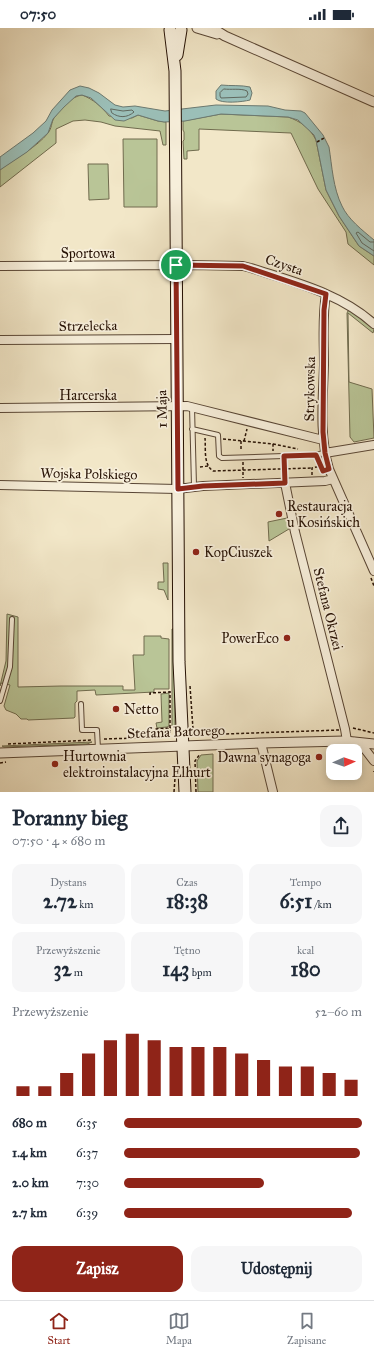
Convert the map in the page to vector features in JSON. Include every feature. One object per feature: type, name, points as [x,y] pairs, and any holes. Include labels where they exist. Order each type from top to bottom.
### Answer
[{"type":"main road","name":"1 Maja","points":[[176,29],[175,140],[179,664],[183,746],[178,792]]},
{"type":"street","points":[[197,28],[225,36]]},
{"type":"street","points":[[212,28],[225,36],[374,102]]},
{"type":"street","name":"Sportowa","points":[[0,266],[176,265]]},
{"type":"street","name":"Czysta","points":[[176,265],[243,266],[326,294],[349,305],[374,324]]},
{"type":"street","name":"Strykowska","points":[[326,294],[324,310],[323,440],[325,453],[333,479],[374,568]]},
{"type":"street","name":"Strzelecka","points":[[0,340],[176,339]]},
{"type":"street","name":"Harcerska","points":[[0,408],[192,407],[323,440]]},
{"type":"street","points":[[325,453],[374,445]]},
{"type":"street","name":"Wojska Polskiego","points":[[0,484],[178,489],[194,486],[325,481],[333,479]]},
{"type":"street","name":"Stefana Okrzei","points":[[285,483],[295,532],[350,741]]},
{"type":"street","points":[[350,741],[364,748],[374,761]]},
{"type":"street","name":"Stefana Batorego","points":[[2,749],[98,744],[262,747],[350,741],[374,744]]},
{"type":"street","points":[[262,747],[273,792]]},
{"type":"lane","points":[[192,407],[194,486]]},
{"type":"lane","points":[[192,429],[218,435],[220,458],[316,455],[325,453]]},
{"type":"lane","points":[[0,701],[9,669],[12,620]]},
{"type":"lane","points":[[81,704],[82,730],[97,730],[98,744]]},
{"type":"path","points":[[317,142],[324,138]]},
{"type":"path","points":[[244,442],[247,427]]},
{"type":"path","points":[[205,431],[206,462],[211,470],[312,468]]},
{"type":"path","points":[[219,439],[273,444],[304,450]]},
{"type":"path","points":[[241,441],[244,484]]},
{"type":"path","points":[[273,444],[273,457]]},
{"type":"path","points":[[316,455],[323,471],[329,469]]},
{"type":"path","points":[[284,456],[285,483]]},
{"type":"path","points":[[193,467],[208,466]]},
{"type":"path","points":[[150,695],[150,693],[170,692]]},
{"type":"path","points":[[2,749],[98,744],[170,737],[171,730],[151,727]]},
{"type":"path","points":[[349,729],[355,728],[374,733]]},
{"type":"path","points":[[157,729],[164,737]]},
{"type":"path","points":[[193,729],[198,735],[342,730]]},
{"type":"path","points":[[196,792],[195,762],[202,753]]},
{"type":"green space","points":[[82,95],[97,104],[109,116],[132,118],[138,115],[166,122],[166,145],[163,145],[160,131],[115,126],[85,120],[73,121],[56,129],[56,143],[0,187],[0,170],[38,143],[48,133],[54,118],[63,107],[70,100]]},
{"type":"green space","points":[[221,114],[288,117],[301,123],[308,129],[316,140],[326,190],[339,216],[359,246],[374,256],[374,265],[348,244],[346,232],[318,189],[291,133],[199,129],[199,150],[187,151],[187,159],[184,159],[183,121]]},
{"type":"green space","points":[[123,139],[157,139],[157,207],[124,207]]},
{"type":"green space","points":[[88,164],[108,164],[109,199],[89,200]]},
{"type":"green space","points":[[350,310],[374,329],[373,333],[348,313],[349,382],[372,389],[374,438],[354,442],[350,437],[347,313]]},
{"type":"green space","points":[[287,518],[289,529],[269,541],[268,522]]},
{"type":"green space","points":[[163,563],[168,563],[168,600],[164,590],[158,589],[158,582],[164,582]]},
{"type":"green space","points":[[7,614],[18,617],[18,687],[123,686],[123,690],[135,690],[133,655],[144,655],[144,636],[161,636],[161,638],[169,639],[169,689],[154,689],[154,692],[96,695],[95,690],[77,691],[74,718],[21,719],[16,714],[6,710],[4,706],[10,685],[1,683],[0,686],[6,661]]},
{"type":"green space","points":[[172,629],[174,629],[175,728],[172,726]]},
{"type":"green space","points":[[169,693],[169,726],[157,728],[156,723],[162,722],[161,694]]},
{"type":"green space","points":[[92,742],[87,744],[2,746]]},
{"type":"green space","points":[[213,754],[213,792],[198,792],[197,761],[201,755]]},
{"type":"water","points":[[221,85],[250,87],[252,93],[250,100],[232,102],[219,101],[216,99],[216,91]]},
{"type":"water","points":[[80,86],[89,88],[99,93],[115,105],[123,107],[135,106],[165,111],[216,105],[268,106],[285,110],[301,111],[305,113],[323,135],[329,147],[335,184],[342,206],[352,220],[374,240],[374,256],[359,246],[339,216],[326,190],[314,135],[298,120],[288,117],[221,114],[185,121],[164,122],[138,115],[124,121],[115,120],[91,98],[82,95],[76,96],[53,119],[48,133],[27,152],[0,170],[0,157],[33,133],[46,121],[52,110],[70,90]]},
{"type":"place","name":"Restauracja u Kosińskich","points":[[279,514]]},
{"type":"place","name":"KopCiuszek","points":[[196,552]]},
{"type":"place","name":"PowerEco","points":[[287,638]]},
{"type":"place","name":"Netto","points":[[116,709]]},
{"type":"place","name":"Dawna synagoga","points":[[319,757]]},
{"type":"place","name":"Hurtownia elektroinstalacyjna Elhurt","points":[[55,764]]},
{"type":"route","points":[[176,265],[243,266],[326,294],[324,305],[323,440],[329,469],[323,471],[316,455],[284,456],[285,483],[194,486],[178,489],[176,265]]}]
